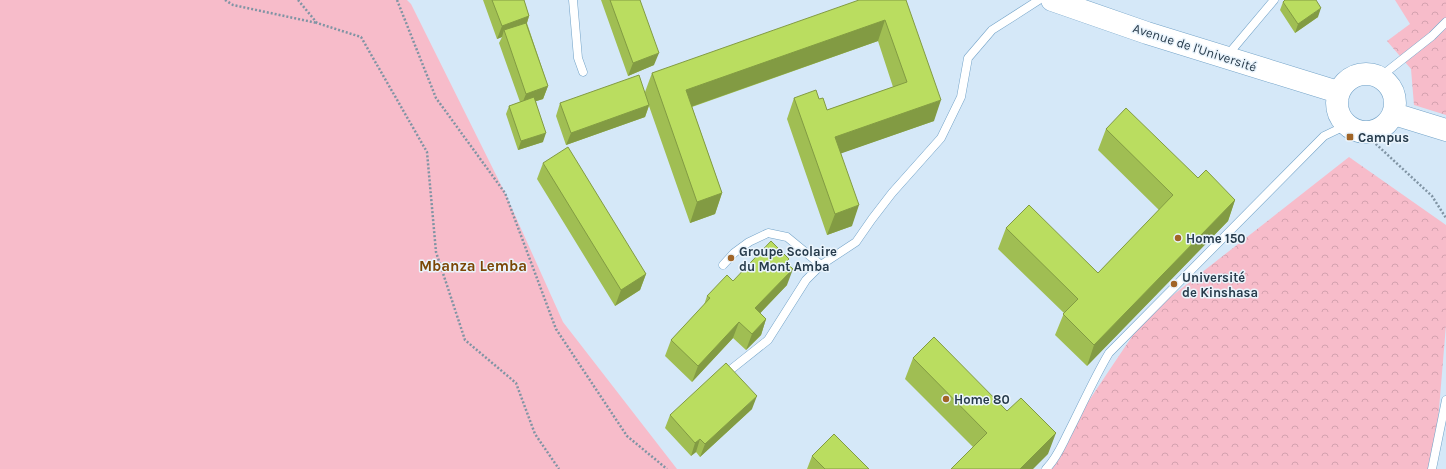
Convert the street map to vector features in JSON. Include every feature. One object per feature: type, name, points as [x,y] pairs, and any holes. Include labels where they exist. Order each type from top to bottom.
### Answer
[{"type":"street","name":"Avenue de l'Université","points":[[1052,0],[1147,33],[1338,92]]},
{"type":"street","points":[[1368,74],[1380,77],[1388,83],[1393,91],[1395,100],[1394,114],[1389,122],[1378,130],[1356,129],[1341,119],[1337,106],[1338,92],[1345,82],[1356,75],[1368,74]]},
{"type":"street","points":[[1394,114],[1446,130]]},
{"type":"lane","points":[[573,0],[578,58],[583,72]]},
{"type":"lane","points":[[724,375],[768,340],[806,280],[821,265],[856,242],[892,193],[941,138],[961,96],[968,58],[992,30],[1039,0]]},
{"type":"lane","points":[[1226,57],[1274,0]]},
{"type":"lane","points":[[1380,77],[1432,36],[1446,22]]},
{"type":"lane","points":[[1046,469],[1053,462],[1075,421],[1094,378],[1108,353],[1324,136],[1356,129]]},
{"type":"lane","points":[[723,265],[734,253],[749,242],[768,233],[787,237],[821,265]]},
{"type":"lane","points":[[1432,469],[1446,400]]},
{"type":"path","points":[[225,0],[233,5],[317,23],[361,37],[427,152],[436,252],[465,340],[516,383],[535,434],[559,469]]},
{"type":"path","points":[[298,0],[317,23]]},
{"type":"path","points":[[397,0],[436,98],[505,193],[556,329],[627,436],[668,469]]},
{"type":"path","points":[[1356,129],[1432,196],[1446,218]]},
{"type":"green space","points":[[0,0],[407,0],[411,4],[505,193],[563,322],[677,469],[0,469]]},
{"type":"green space","points":[[1395,0],[1446,0],[1446,115],[1414,105],[1411,69],[1387,41],[1410,24]]},
{"type":"green space","points":[[1349,157],[1446,225],[1446,325],[1434,469],[1043,469],[1145,317]]},
{"type":"building","points":[[492,0],[524,0],[529,16],[502,26]]},
{"type":"building","points":[[610,0],[640,0],[659,53],[633,63]]},
{"type":"building","points":[[859,0],[906,0],[941,100],[835,137],[859,205],[835,214],[794,98],[816,90],[819,99],[823,98],[827,110],[907,82],[885,20],[686,90],[722,193],[697,202],[652,73]]},
{"type":"building","points":[[1285,0],[1316,0],[1321,8],[1298,24],[1283,2]]},
{"type":"building","points":[[526,23],[548,86],[526,94],[504,30]]},
{"type":"building","points":[[639,75],[649,105],[571,133],[560,103]]},
{"type":"building","points":[[534,97],[546,133],[521,141],[509,106]]},
{"type":"building","points":[[1126,108],[1198,178],[1206,170],[1235,200],[1094,345],[1063,314],[1078,299],[1006,228],[1029,205],[1098,273],[1173,195],[1106,129]]},
{"type":"building","points":[[568,147],[646,274],[621,290],[543,163]]},
{"type":"building","points":[[771,241],[789,259],[786,262],[793,269],[755,308],[766,319],[752,334],[739,322],[698,366],[671,340],[710,298],[707,296],[727,275],[733,281]]},
{"type":"building","points":[[934,337],[1007,411],[1021,398],[1056,433],[1020,469],[951,469],[987,433],[913,358]]},
{"type":"building","points":[[726,363],[757,396],[705,444],[700,439],[695,443],[670,415]]},
{"type":"building","points":[[834,434],[869,469],[825,469],[812,456]]},
{"type":"place","name":"Campus","points":[[1350,137]]},
{"type":"place","name":"Home 150","points":[[1178,238]]},
{"type":"place","name":"Groupe Scolaire du Mont Amba","points":[[731,258]]},
{"type":"place","name":"Université de Kinshasa","points":[[1174,284]]},
{"type":"place","name":"Home 80","points":[[946,399]]},
{"type":"district","name":"Mbanza Lemba","points":[[473,266]]}]
